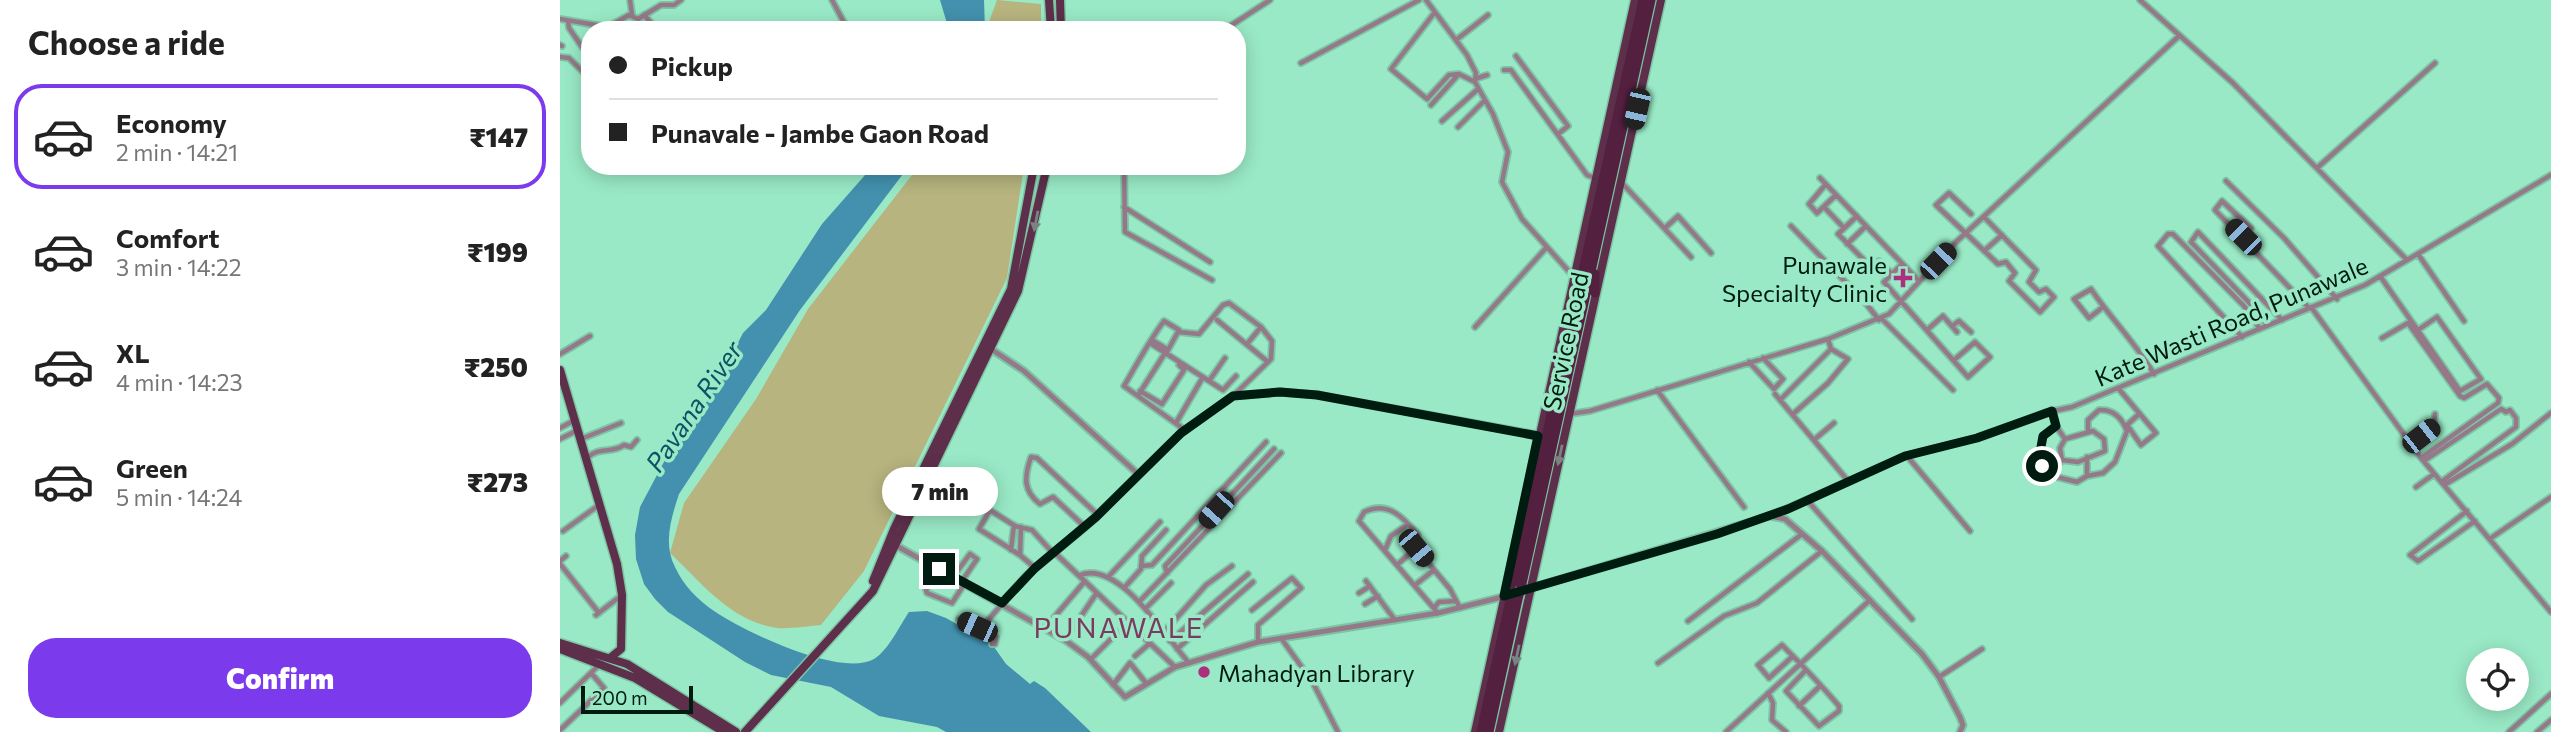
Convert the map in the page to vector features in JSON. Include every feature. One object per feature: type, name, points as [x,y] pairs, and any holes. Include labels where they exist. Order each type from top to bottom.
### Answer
[{"type":"highway","points":[[1516,589],[1542,436],[1622,79],[1643,0]]},
{"type":"highway","points":[[1481,732],[1510,599],[1516,589],[1596,245],[1607,220],[1616,182],[1651,0]]},
{"type":"highway","points":[[1616,182],[1618,193]]},
{"type":"highway","points":[[1595,293],[1593,284],[1599,254],[1596,245]]},
{"type":"highway","points":[[1489,732],[1510,599]]},
{"type":"main road","points":[[1049,0],[1050,21]]},
{"type":"main road","points":[[1060,0],[1061,21]]},
{"type":"main road","name":"Service Road","points":[[1475,732],[1510,599],[1573,276],[1595,178],[1622,79],[1635,0]]},
{"type":"main road","points":[[1616,182],[1661,0]]},
{"type":"main road","points":[[560,649],[625,667],[738,732],[875,583],[1019,275],[1033,175]]},
{"type":"main road","points":[[892,544],[991,349],[1019,275],[1047,175]]},
{"type":"main road","name":"Service Road","points":[[1499,732],[1595,293],[1607,220],[1618,193]]},
{"type":"main road","points":[[560,370],[622,595],[625,667]]},
{"type":"main road","points":[[604,661],[620,651],[623,633]]},
{"type":"main road","points":[[625,667],[724,732]]},
{"type":"street","points":[[630,0],[628,2],[632,15],[636,19],[661,5],[681,0]]},
{"type":"street","points":[[663,0],[668,5]]},
{"type":"street","points":[[832,0],[843,21]]},
{"type":"street","points":[[1238,21],[1270,0]]},
{"type":"street","points":[[1301,63],[1419,0]]},
{"type":"street","points":[[1426,0],[1471,64],[1478,89],[1508,152],[1502,182],[1522,219],[1573,276]]},
{"type":"street","points":[[2140,0],[2233,83],[2407,260]]},
{"type":"street","points":[[1435,12],[1391,69],[1427,99],[1444,79],[1459,74],[1475,80],[1487,75]]},
{"type":"street","points":[[620,21],[632,15]]},
{"type":"street","points":[[644,15],[649,21]]},
{"type":"street","points":[[1456,40],[1488,15]]},
{"type":"street","points":[[560,19],[581,23]]},
{"type":"street","points":[[568,21],[569,28],[581,46]]},
{"type":"street","points":[[1569,414],[1590,411],[1828,339],[1880,320],[1966,234],[2179,36]]},
{"type":"street","points":[[1516,56],[1568,126],[1558,134]]},
{"type":"street","points":[[560,57],[569,58],[581,70]]},
{"type":"street","points":[[2317,168],[2435,63]]},
{"type":"street","points":[[1504,70],[1511,70],[1587,175],[1595,178]]},
{"type":"street","points":[[1430,105],[1459,74]]},
{"type":"street","points":[[1442,121],[1478,89]]},
{"type":"street","points":[[1458,127],[1485,100]]},
{"type":"street","points":[[1124,175],[1124,229],[1128,235],[1212,280]]},
{"type":"street","name":"Kate Wasti Road, Punawale","points":[[1770,516],[1907,456],[1977,438],[2093,399],[2310,307],[2337,299],[2551,176]]},
{"type":"street","points":[[1820,178],[1919,281]]},
{"type":"street","points":[[2226,181],[2284,238],[2337,299]]},
{"type":"street","points":[[1616,182],[1665,228],[1691,257]]},
{"type":"street","points":[[1826,184],[1808,202],[1817,213],[1836,195]]},
{"type":"street","points":[[1971,214],[1949,193],[1936,205],[1998,264],[2006,262],[2015,272],[2010,281],[2040,312],[2053,301],[2046,289],[2040,293],[2029,282],[2036,270],[1984,217]]},
{"type":"street","points":[[2243,237],[2250,228],[2222,201],[2215,210],[2310,307],[2422,459],[2551,612]]},
{"type":"street","points":[[1824,206],[1844,228]]},
{"type":"street","points":[[1124,207],[1210,262]]},
{"type":"street","points":[[1665,228],[1678,216],[1711,253]]},
{"type":"street","points":[[1857,216],[1838,234],[1870,266],[1881,262],[1892,274]]},
{"type":"street","points":[[1791,226],[1864,300],[1880,320],[1953,390]]},
{"type":"street","points":[[1847,244],[1866,226]]},
{"type":"street","points":[[2267,326],[2262,316],[2192,242],[2198,232],[2282,320]]},
{"type":"street","points":[[2242,337],[2158,246],[2168,234],[2173,234],[2245,306],[2260,329]]},
{"type":"street","points":[[1984,251],[2002,235]]},
{"type":"street","points":[[1475,327],[1546,248]]},
{"type":"street","points":[[2418,254],[2464,321]]},
{"type":"street","points":[[1902,264],[1884,282],[1968,377],[1990,357],[1977,342],[1954,360]]},
{"type":"street","points":[[2380,276],[2460,391],[2481,379],[2437,317],[2418,330]]},
{"type":"street","points":[[2103,307],[2089,318],[2074,299],[2089,288],[2103,307],[2113,321],[2120,324],[2154,374]]},
{"type":"street","points":[[959,619],[977,627],[984,626],[1035,568],[1085,527],[1185,430],[1235,394],[1268,362],[1274,347],[1261,327],[1229,303],[1223,305],[1199,334],[1179,332],[1164,321],[1151,341],[1124,386],[1162,404],[1184,370],[1151,341]]},
{"type":"street","points":[[1927,330],[1943,316],[1957,332]]},
{"type":"street","points":[[1217,320],[1268,362]]},
{"type":"street","points":[[1952,326],[1959,321],[1971,332]]},
{"type":"street","points":[[2382,338],[2408,323],[2460,396],[2464,398],[2487,384],[2500,398],[2498,403],[2422,459]]},
{"type":"street","points":[[1247,344],[1261,327]]},
{"type":"street","points":[[1151,341],[1168,350],[1179,332]]},
{"type":"street","points":[[560,354],[590,336]]},
{"type":"street","points":[[1793,414],[1828,383],[1848,359],[1831,349],[1828,339]]},
{"type":"street","points":[[991,349],[1024,371],[1138,474]]},
{"type":"street","points":[[1793,414],[1780,396],[1812,372],[1831,349]]},
{"type":"street","points":[[1164,354],[1225,390],[1236,376]]},
{"type":"street","points":[[1139,394],[1164,354]]},
{"type":"street","points":[[1209,381],[1225,358]]},
{"type":"street","points":[[1749,362],[1774,389],[1783,379],[1763,358]]},
{"type":"street","points":[[1175,423],[1203,377]]},
{"type":"street","points":[[1229,385],[1235,394]]},
{"type":"street","points":[[2118,388],[2156,433],[2142,445],[2127,425],[2139,414]]},
{"type":"street","points":[[1657,390],[1744,507]]},
{"type":"street","points":[[1235,394],[1280,392],[1317,395],[1542,436]]},
{"type":"street","points":[[1139,394],[1185,430]]},
{"type":"street","points":[[1775,394],[1849,482]]},
{"type":"street","points":[[2093,399],[2099,410]]},
{"type":"street","points":[[2422,459],[2501,409],[2506,412],[2510,410],[2516,418],[2516,427],[2443,483]]},
{"type":"street","points":[[2056,426],[2043,436],[2039,458],[2052,475],[2061,480],[2077,482],[2087,475],[2103,472],[2115,462],[2127,431],[2120,418],[2109,410],[2099,410],[2088,420],[2088,431]]},
{"type":"street","points":[[2052,411],[2056,426],[2065,439]]},
{"type":"street","points":[[2443,483],[2512,444],[2551,413]]},
{"type":"street","points":[[2410,443],[2434,425],[2435,414]]},
{"type":"street","points":[[560,428],[575,419]]},
{"type":"street","points":[[560,439],[621,423]]},
{"type":"street","points":[[1815,439],[1834,423]]},
{"type":"street","points":[[2052,475],[2062,460],[2060,447],[2065,439],[2088,431],[2098,433],[2106,447],[2102,453],[2072,463],[2062,460]]},
{"type":"street","points":[[586,459],[599,449],[618,449],[624,445],[631,447],[637,440]]},
{"type":"street","points":[[1141,566],[1152,565],[1266,442]]},
{"type":"street","points":[[1167,573],[1165,566],[1274,449]]},
{"type":"street","points":[[1139,602],[1281,453]]},
{"type":"street","points":[[1907,456],[1970,531]]},
{"type":"street","points":[[1085,527],[1053,497],[1040,504],[1030,496],[1026,489],[1031,457],[1037,458],[1098,515]]},
{"type":"street","points":[[2087,457],[2087,475]]},
{"type":"street","points":[[2416,487],[2434,474]]},
{"type":"street","points":[[2490,538],[2551,497]]},
{"type":"street","points":[[1807,500],[1912,620]]},
{"type":"street","points":[[564,531],[599,504]]},
{"type":"street","points":[[1398,564],[1416,548],[1418,536],[1390,509],[1371,508],[1361,514],[1359,522],[1436,610]]},
{"type":"street","points":[[1035,568],[978,528],[992,510],[1014,525],[1032,530],[1175,667]]},
{"type":"street","points":[[2467,512],[2410,555],[2418,561],[2475,521]]},
{"type":"street","points":[[892,544],[1065,640],[1091,659],[1113,685],[1128,697],[1146,683],[1175,667],[1258,642],[1396,621],[1459,605],[1510,599],[1532,589],[1770,516],[1785,519],[1822,551],[1924,656],[1960,716],[1962,731]]},
{"type":"street","points":[[1108,577],[1160,523]]},
{"type":"street","points":[[1385,550],[1391,536],[1408,524]]},
{"type":"street","points":[[1011,550],[1014,525]]},
{"type":"street","points":[[1020,555],[1021,527]]},
{"type":"street","points":[[1124,588],[1141,566],[1142,556],[1166,530]]},
{"type":"street","points":[[1688,621],[1802,534]]},
{"type":"street","points":[[1416,548],[1459,605]]},
{"type":"street","points":[[1658,663],[1724,616],[1757,603],[1822,551]]},
{"type":"street","points":[[939,569],[926,590],[950,604],[977,559],[970,554],[953,577]]},
{"type":"street","points":[[566,556],[560,563],[597,614],[622,595]]},
{"type":"street","points":[[1164,632],[1206,585],[1232,566]]},
{"type":"street","points":[[1415,585],[1434,570]]},
{"type":"street","points":[[1170,641],[1248,574]]},
{"type":"street","points":[[1080,575],[1108,577],[1124,588],[1146,608],[1190,663]]},
{"type":"street","points":[[1252,610],[1292,578],[1301,588],[1258,625],[1258,642]]},
{"type":"street","points":[[1045,628],[1085,581]]},
{"type":"street","points":[[1177,649],[1253,582]]},
{"type":"street","points":[[1146,608],[1171,583]]},
{"type":"street","points":[[1359,593],[1368,583],[1396,621]]},
{"type":"street","points":[[1065,640],[1097,594]]},
{"type":"street","points":[[1365,604],[1378,596]]},
{"type":"street","points":[[1436,610],[1449,600],[1459,605]]},
{"type":"street","points":[[1726,732],[1870,600]]},
{"type":"street","points":[[1091,659],[1128,622]]},
{"type":"street","points":[[984,626],[996,637],[995,644],[992,644]]},
{"type":"street","points":[[1281,638],[1313,683],[1338,732]]},
{"type":"street","points":[[1135,656],[1149,644]]},
{"type":"street","points":[[1793,656],[1769,678],[1758,665],[1780,644],[1793,656],[1837,704],[1839,710],[1819,726],[1787,694],[1787,689],[1805,671]]},
{"type":"street","points":[[1939,677],[1982,649]]},
{"type":"street","points":[[560,703],[604,661]]},
{"type":"street","points":[[1113,685],[1130,663],[1146,683]]},
{"type":"street","points":[[560,730],[604,688],[592,674]]},
{"type":"street","points":[[1799,706],[1820,686]]},
{"type":"street","points":[[1768,693],[1773,703],[1772,720],[1786,732]]},
{"type":"street","points":[[2509,732],[2551,694]]},
{"type":"street","points":[[2537,732],[2551,720]]},
{"type":"shaded area","points":[[997,0],[1041,4],[1041,21],[989,21]]},
{"type":"shaded area","points":[[912,175],[1023,175],[1007,278],[864,571],[821,625],[777,628],[745,618],[731,609],[670,553],[684,503],[756,399],[808,309]]},
{"type":"water","points":[[940,0],[984,0],[985,21],[946,21]]},
{"type":"water","points":[[865,175],[902,175],[800,310],[679,494],[669,540],[671,558],[678,574],[697,597],[728,620],[792,650],[839,662],[859,663],[874,659],[889,644],[909,612],[927,611],[946,618],[992,644],[1006,664],[1030,684],[1034,681],[1045,688],[1091,732],[946,732],[937,727],[879,716],[831,687],[771,675],[745,662],[668,612],[644,584],[636,559],[635,535],[640,507],[665,460],[710,397],[743,333],[766,310],[822,224]]},
{"type":"place","name":"Punawale Specialty Clinic","points":[[1903,278]]},
{"type":"place","name":"Mahadyan Library","points":[[1204,672]]},
{"type":"district","name":"PUNAWALE","points":[[1119,627]]},
{"type":"route","points":[[939,569],[1002,603],[1035,568],[1096,517],[1181,433],[1233,396],[1280,392],[1317,395],[1538,436],[1504,596],[1556,583],[1760,520],[1905,456],[1977,438],[2052,411],[2056,426],[2046,430],[2043,436],[2039,458],[2042,466]]},
{"type":"water label","name":"Pavana River","points":[[693,406]]}]
